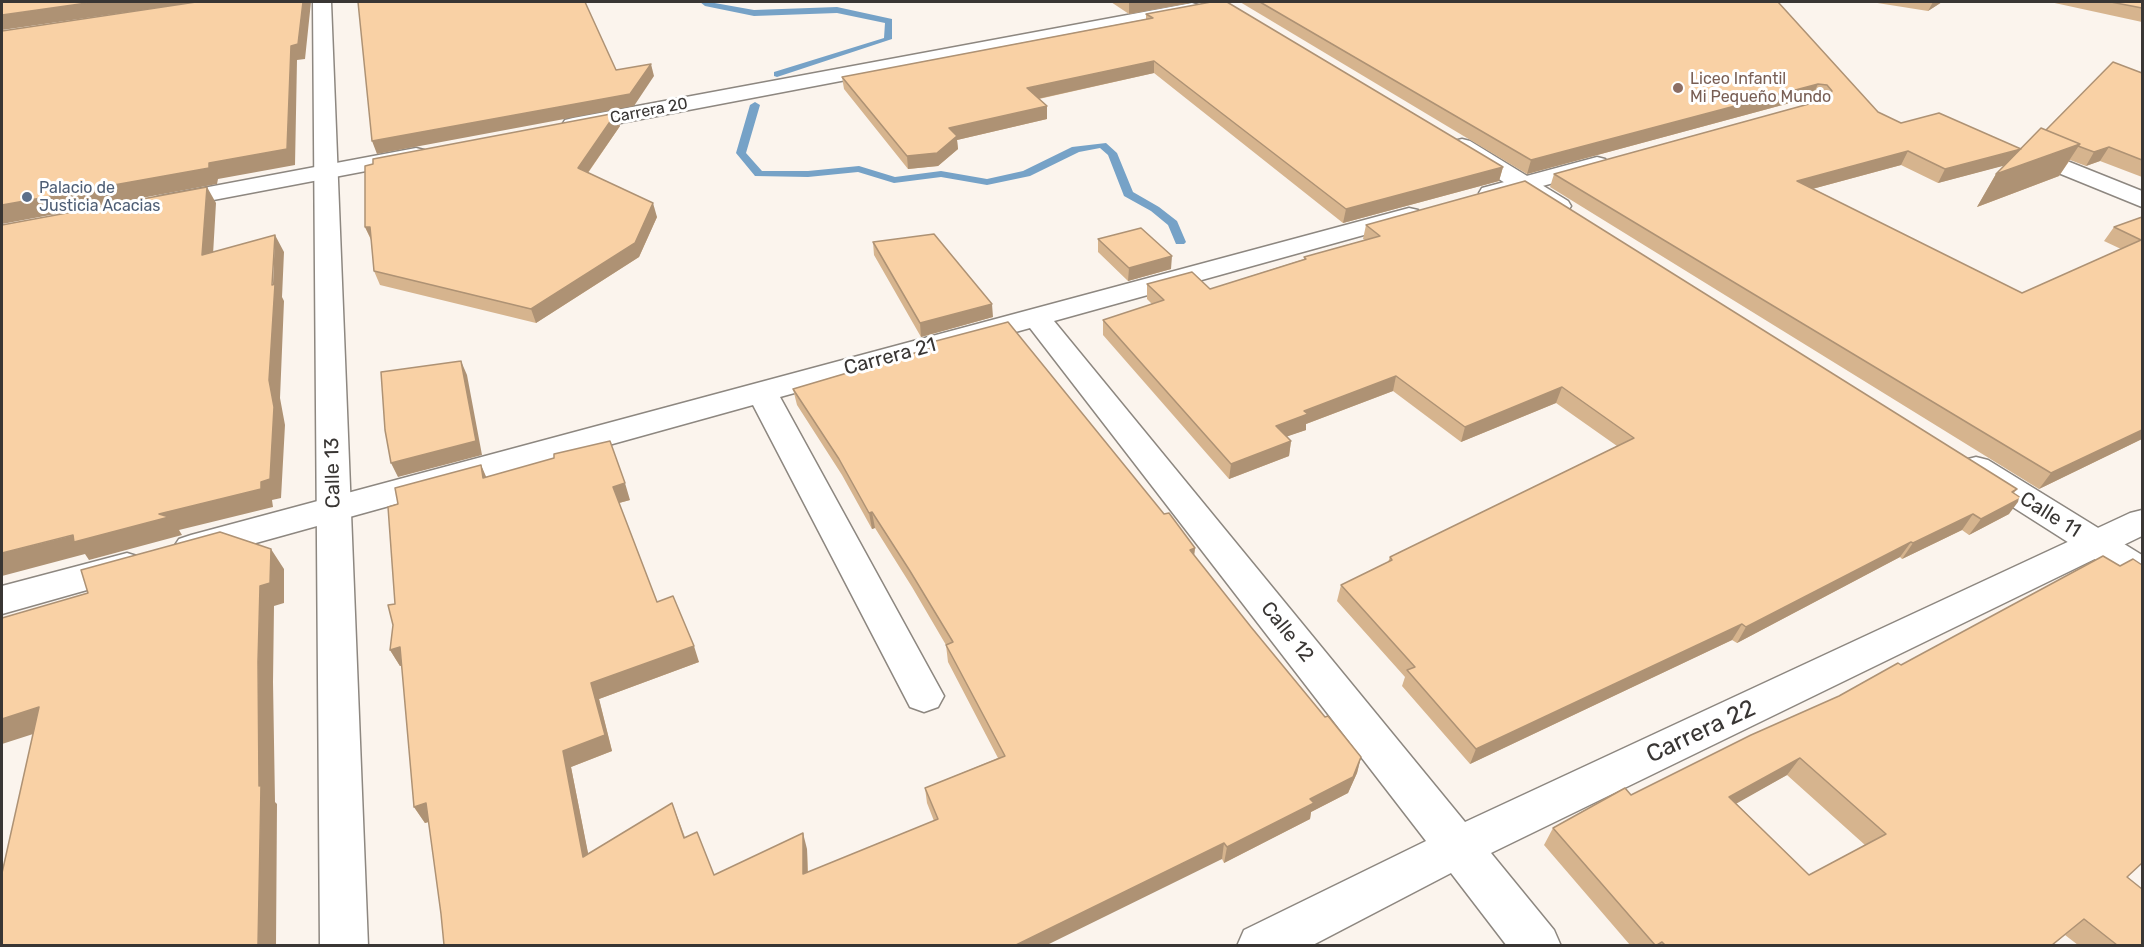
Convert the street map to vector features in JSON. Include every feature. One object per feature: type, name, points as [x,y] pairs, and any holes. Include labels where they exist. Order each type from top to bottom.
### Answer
[{"type":"street","name":"Calle 13","points":[[322,2],[344,945]]},
{"type":"street","name":"Carrera 20","points":[[553,129],[1216,4]]},
{"type":"street","points":[[1436,130],[1576,217]]},
{"type":"street","points":[[150,205],[437,151]]},
{"type":"street","points":[[2032,154],[2142,200]]},
{"type":"street","points":[[1467,199],[1624,156]]},
{"type":"street","name":"Carrera 21","points":[[2,600],[1433,209]]},
{"type":"street","name":"Calle 12","points":[[1036,318],[1537,945]]},
{"type":"street","points":[[762,392],[924,696]]},
{"type":"street","name":"Calle 11","points":[[1958,457],[2142,572]]},
{"type":"street","name":"Carrera 22","points":[[1261,945],[1458,847],[2099,545],[2142,522]]},
{"type":"building","points":[[2,2],[94,2],[2,15]]},
{"type":"building","points":[[196,2],[303,2],[298,44],[291,46],[287,149],[209,163],[209,168],[2,205],[2,31]]},
{"type":"building","points":[[358,2],[585,2],[616,70],[651,64],[630,94],[372,141]]},
{"type":"building","points":[[1211,2],[1227,2],[1503,167],[1346,209],[1154,61],[1027,88],[1047,106],[949,128],[957,136],[937,153],[907,156],[842,77],[1153,18],[1146,14]]},
{"type":"building","points":[[1260,2],[1778,2],[1878,112],[1901,123],[1939,113],[2021,149],[1945,169],[1908,151],[1797,181],[2022,293],[2141,240],[2114,227],[2142,217],[2142,430],[2051,473],[1554,174],[1827,99],[1832,91],[1827,85],[1818,84],[1531,160]]},
{"type":"building","points":[[2111,2],[2142,2],[2142,8]]},
{"type":"building","points":[[2113,62],[2142,73],[2142,160],[2109,147],[2094,152],[2046,130]]},
{"type":"building","points":[[616,113],[578,168],[653,203],[635,243],[531,309],[374,271],[370,227],[365,227],[365,166],[373,164],[373,159]]},
{"type":"building","points":[[2041,128],[2080,144],[1996,174]]},
{"type":"building","points":[[1525,181],[2017,489],[2012,492],[2021,498],[1981,519],[1973,514],[1911,542],[1746,627],[1742,624],[1476,749],[1407,670],[1415,667],[1341,585],[1392,560],[1390,557],[1634,438],[1562,387],[1465,427],[1396,376],[1304,411],[1308,414],[1276,426],[1291,441],[1231,464],[1103,320],[1164,300],[1147,284],[1192,272],[1210,289],[1306,259],[1304,257],[1380,236],[1366,225]]},
{"type":"building","points":[[207,187],[202,255],[275,235],[272,285],[275,284],[269,380],[274,407],[270,479],[261,482],[261,489],[159,514],[169,517],[74,542],[73,535],[2,553],[2,225]]},
{"type":"building","points":[[1141,228],[1172,256],[1129,268],[1098,239]]},
{"type":"building","points":[[934,234],[992,304],[920,323],[873,242]]},
{"type":"building","points":[[1008,322],[1164,514],[1169,513],[1195,548],[1190,550],[1325,717],[1328,716],[1361,757],[1353,777],[1310,799],[1314,803],[1227,847],[1224,843],[1016,945],[444,945],[426,803],[414,807],[400,647],[390,650],[393,625],[388,605],[395,604],[388,507],[398,504],[395,488],[481,465],[483,478],[554,458],[554,454],[610,441],[625,483],[613,487],[657,602],[673,596],[694,646],[591,683],[605,735],[563,751],[583,857],[672,803],[684,838],[697,832],[714,875],[803,833],[803,874],[938,819],[925,788],[1005,756],[946,645],[953,642],[872,512],[869,513],[839,459],[793,389],[935,347],[932,342]]},
{"type":"building","points":[[461,361],[476,441],[391,463],[385,430],[381,372]]},
{"type":"building","points":[[220,532],[271,549],[270,583],[260,586],[258,662],[259,786],[261,785],[258,945],[2,945],[2,873],[39,707],[2,719],[2,618],[88,593],[81,570]]},
{"type":"building","points":[[2103,556],[2120,566],[2133,559],[2142,565],[2142,863],[2127,877],[2142,889],[2142,945],[2117,945],[2084,919],[2052,945],[1665,945],[1662,942],[1655,945],[1553,828],[1625,788],[1631,795],[1751,735],[1839,696],[1898,663],[1901,665]],"holes":[[[1800,758],[1886,834],[1809,875],[1729,797]]]},
{"type":"waterway","points":[[704,2],[754,13],[837,10],[889,21],[888,39],[777,74]]},
{"type":"waterway","points":[[755,105],[741,153],[759,174],[808,174],[859,169],[894,180],[941,174],[987,182],[1026,174],[1076,149],[1102,145],[1112,153],[1128,194],[1155,209],[1173,223],[1180,242]]},
{"type":"place","name":"Liceo Infantil Mi Pequeño Mundo","points":[[1678,88]]},
{"type":"place","name":"Palacio de Justicia Acacias","points":[[27,197]]}]
